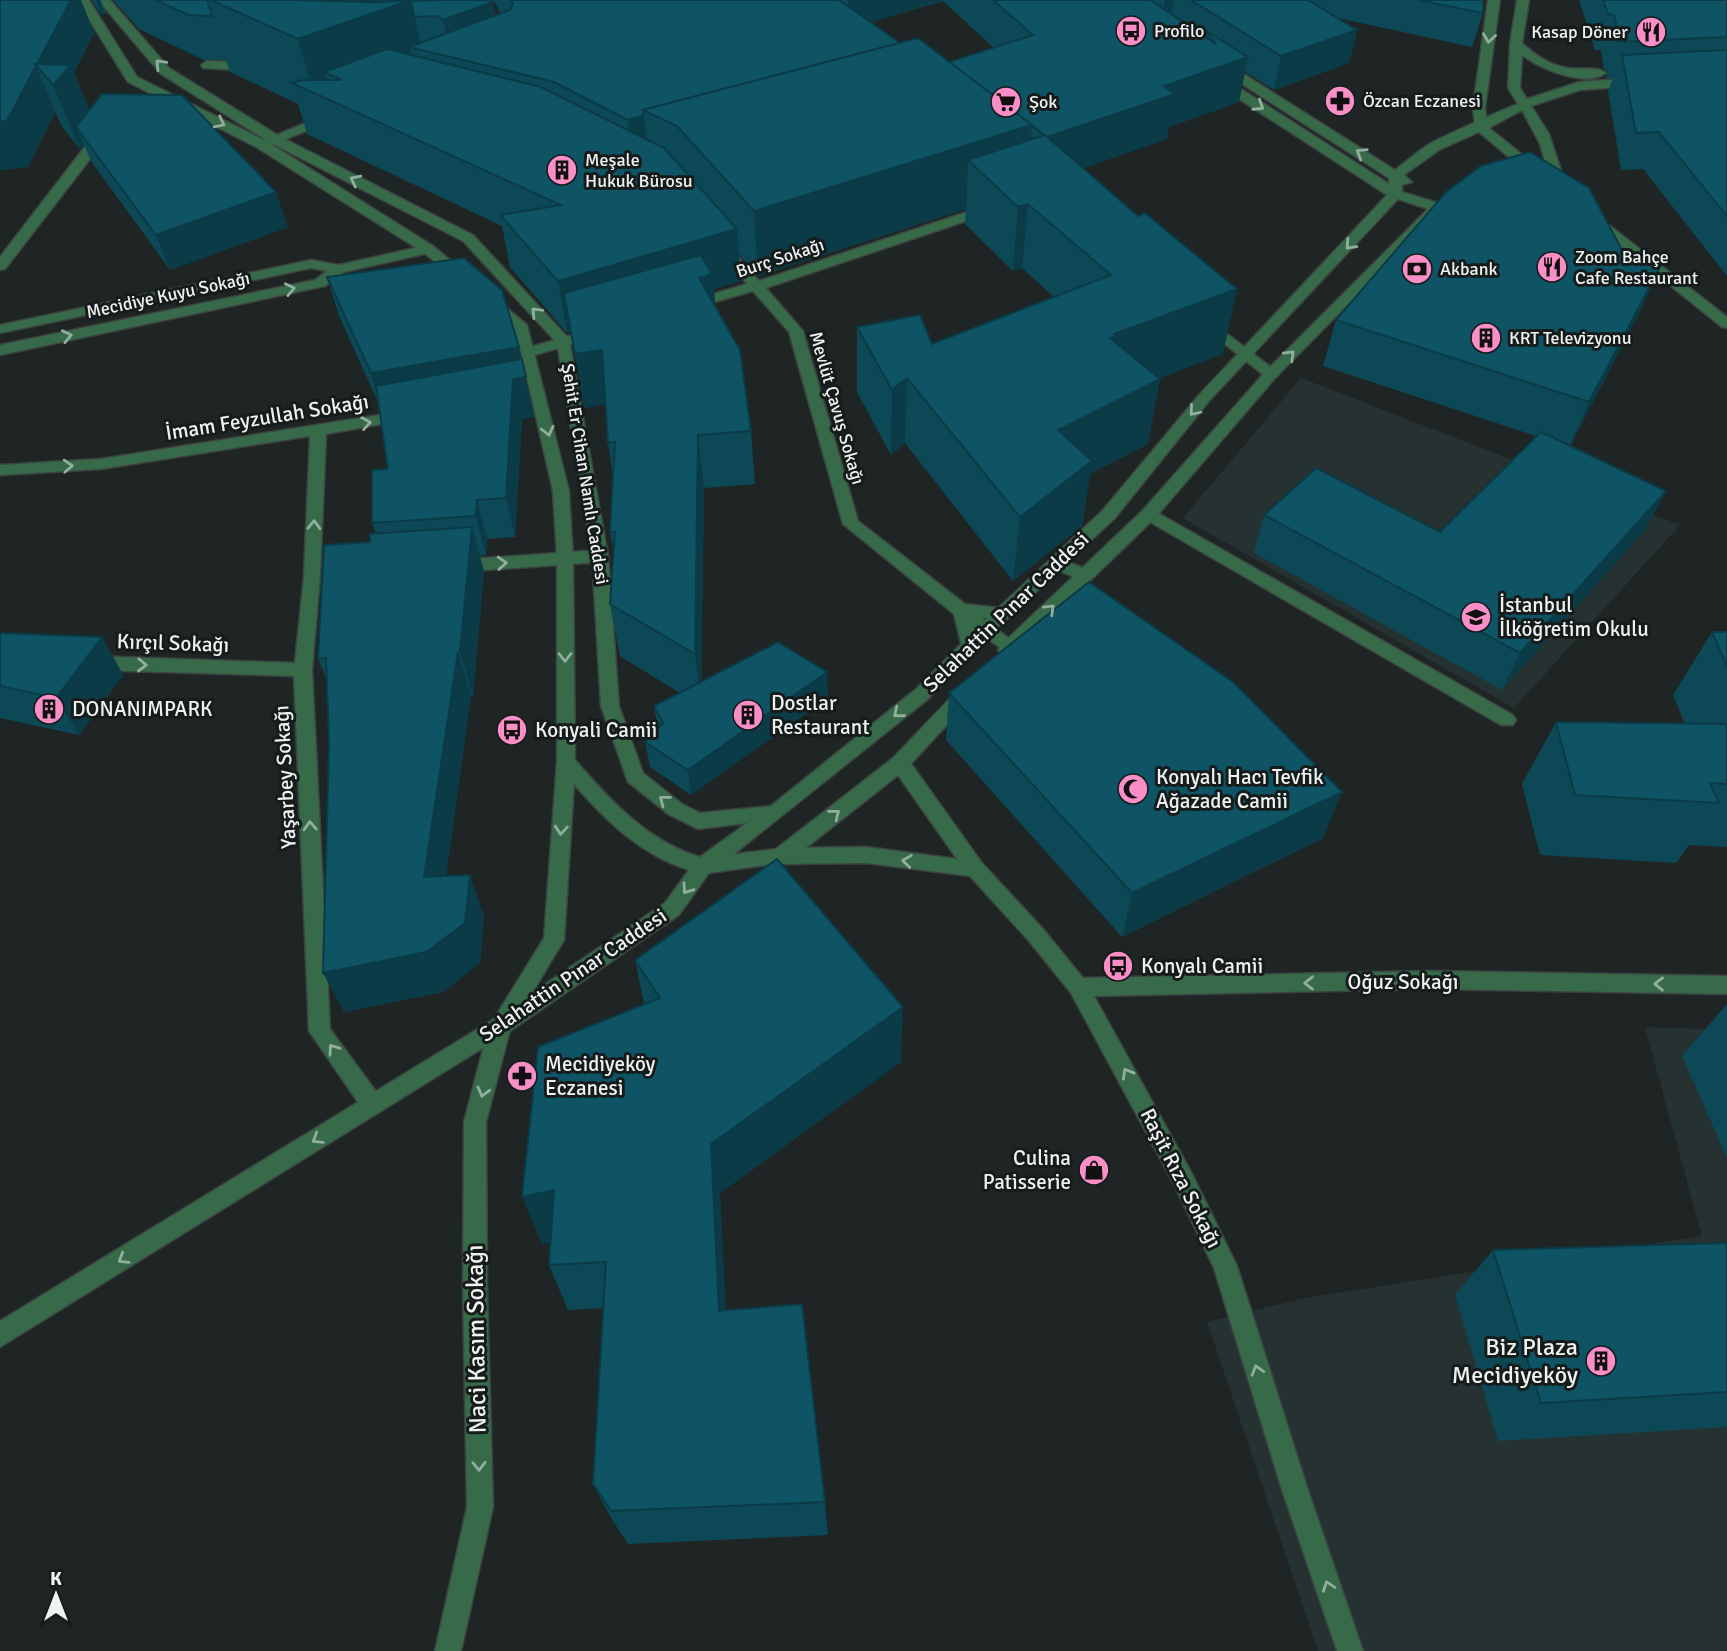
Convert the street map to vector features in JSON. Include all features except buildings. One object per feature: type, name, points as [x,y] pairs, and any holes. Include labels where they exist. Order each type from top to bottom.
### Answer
[{"type":"street","name":"Şehit Er Cihan Namlı Caddesi","points":[[83,0],[132,79],[268,141],[468,238],[564,342],[600,556],[610,706],[635,778],[675,808],[698,821],[775,813]]},
{"type":"street","name":"Şehit Er Cihan Namlı Caddesi","points":[[104,0],[165,71],[428,249],[520,325],[528,352],[532,392],[561,491],[565,558],[566,762],[554,940],[500,1026]]},
{"type":"street","points":[[1494,0],[1514,88],[1537,120],[1571,198]]},
{"type":"street","points":[[1523,0],[1511,75],[1479,107],[1481,127],[1524,171],[1571,198],[1727,324]]},
{"type":"street","points":[[1516,44],[1532,59],[1551,69],[1580,74]]},
{"type":"street","points":[[1209,57],[1442,204]]},
{"type":"street","points":[[206,65],[267,68]]},
{"type":"street","points":[[1211,75],[1395,194],[1442,204]]},
{"type":"street","points":[[1396,175],[1434,148],[1524,104],[1579,86],[1648,77],[1511,75]]},
{"type":"street","points":[[268,141],[334,116]]},
{"type":"street","points":[[0,266],[110,123]]},
{"type":"street","points":[[1524,171],[1550,152]]},
{"type":"street","points":[[1395,194],[1396,175]]},
{"type":"street","points":[[1530,183],[1571,198]]},
{"type":"street","name":"Selahattin Pınar Caddesi","points":[[0,1335],[500,1026],[673,909],[703,866],[775,813],[922,694],[986,629],[1109,514],[1205,398],[1395,194]]},
{"type":"street","name":"Burç Sokağı","points":[[680,308],[757,286],[1003,204]]},
{"type":"street","name":"Selahattin Pınar Caddesi","points":[[994,664],[1149,514],[1271,374],[1442,204]]},
{"type":"street","name":"Mevlüt Çavuş Sokağı","points":[[712,236],[796,331],[851,524],[1009,648]]},
{"type":"street","name":"Mecidiye Kuyu Sokağı","points":[[0,329],[311,264],[339,269],[428,249]]},
{"type":"street","name":"Mecidiye Kuyu Sokağı","points":[[0,350],[320,283],[339,269]]},
{"type":"street","points":[[1192,311],[1271,374]]},
{"type":"street","points":[[528,352],[615,327]]},
{"type":"street","name":"İmam Feyzullah Sokağı","points":[[0,470],[101,464],[419,414]]},
{"type":"street","name":"Yaşarbey Sokağı","points":[[318,431],[319,575],[303,670],[320,1031],[372,1104]]},
{"type":"street","points":[[1149,514],[1507,720]]},
{"type":"street","points":[[445,567],[600,556]]},
{"type":"street","points":[[1055,563],[1085,575]]},
{"type":"street","points":[[969,647],[962,610],[1003,613]]},
{"type":"street","name":"Kırçıl Sokağı","points":[[69,663],[303,670]]},
{"type":"street","name":"Selahattin Pınar Caddesi","points":[[782,856],[900,763],[978,680]]},
{"type":"street","points":[[566,762],[611,814],[673,857],[703,866],[782,856],[866,855],[975,869]]},
{"type":"street","name":"Raşit Rıza Sokağı","points":[[900,763],[975,869],[1036,935],[1079,987],[1184,1179],[1225,1266],[1294,1487],[1350,1651]]},
{"type":"street","name":"Oğuz Sokağı","points":[[1079,987],[1430,981],[1727,985]]},
{"type":"street","name":"Naci Kasım Sokağı","points":[[448,1651],[480,1507],[475,1290],[475,1122],[500,1026]]},
{"type":"shaded area","name":"İstanbul İlköğretim Okulu","points":[[1301,378],[1680,525],[1514,708],[1183,518]]},
{"type":"shaded area","points":[[1645,1027],[1727,1030],[1727,1651],[1318,1651],[1207,1322],[1305,1298],[1702,1236]]},
{"type":"place","name":"Profilo","points":[[1131,31]]},
{"type":"place","name":"Kasap Döner","points":[[1651,32]]},
{"type":"place","name":"Özcan Eczanesi","points":[[1340,101]]},
{"type":"place","name":"Şok","points":[[1006,102]]},
{"type":"place","name":"Meşale Hukuk Bürosu","points":[[562,170]]},
{"type":"place","name":"Zoom Bahçe Cafe Restaurant","points":[[1552,267]]},
{"type":"place","name":"Akbank","points":[[1417,269]]},
{"type":"place","name":"KRT Televizyonu","points":[[1486,338]]},
{"type":"place","name":"İstanbul İlköğretim Okulu","points":[[1476,617]]},
{"type":"place","name":"DONANIMPARK","points":[[49,709]]},
{"type":"place","name":"Dostlar Restaurant","points":[[748,715]]},
{"type":"place","name":"Konyali Camii","points":[[512,730]]},
{"type":"place","name":"Konyalı Hacı Tevfik Ağazade Camii","points":[[1133,789]]},
{"type":"place","name":"Konyalı Camii","points":[[1118,966]]},
{"type":"place","name":"Mecidiyeköy Eczanesi","points":[[522,1076]]},
{"type":"place","name":"Culina Patisserie","points":[[1094,1170]]},
{"type":"place","name":"Biz Plaza Mecidiyeköy","points":[[1601,1361]]}]
